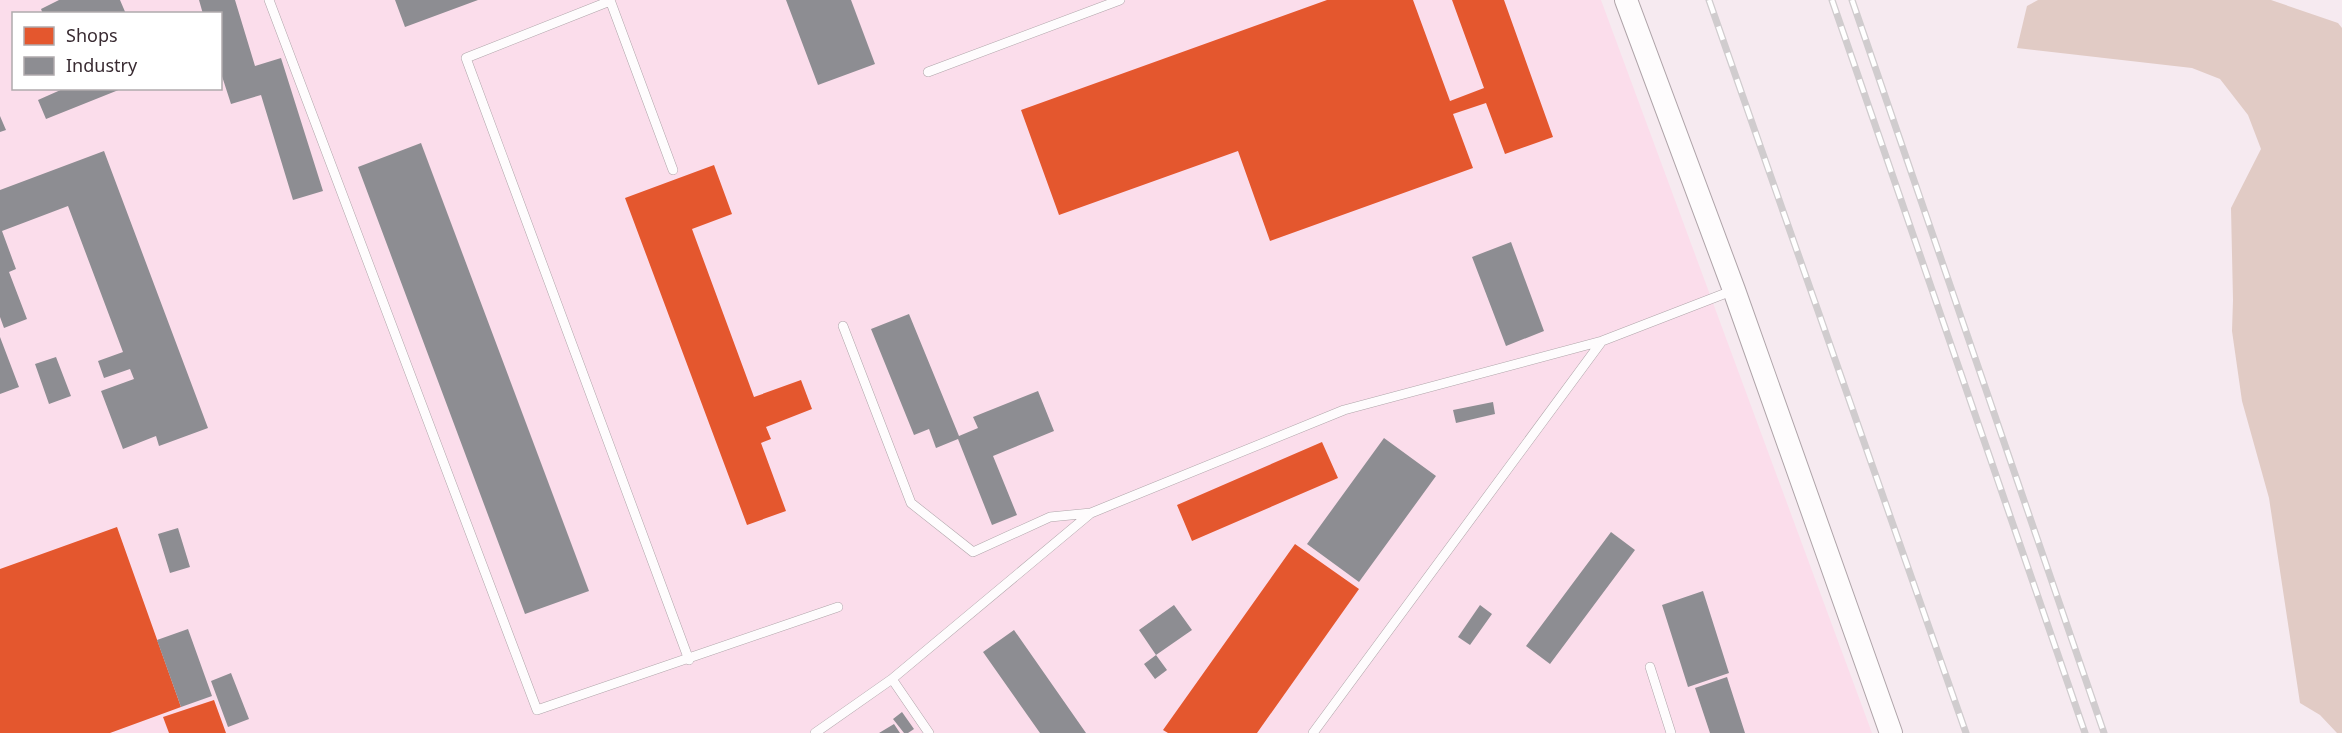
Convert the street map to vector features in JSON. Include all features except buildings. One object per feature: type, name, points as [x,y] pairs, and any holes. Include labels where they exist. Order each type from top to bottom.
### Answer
[{"type":"street","points":[[1626,0],[1734,290],[1891,733]]},
{"type":"lane","points":[[269,0],[537,710],[689,660],[838,607]]},
{"type":"lane","points":[[928,72],[1120,0]]},
{"type":"lane","points":[[673,170],[610,1],[466,58],[689,660]]},
{"type":"lane","points":[[843,326],[911,503],[973,552],[1050,517],[1090,513],[1344,410],[1602,341],[1734,290]]},
{"type":"lane","points":[[1313,733],[1602,341]]},
{"type":"lane","points":[[815,733],[892,680],[1090,513]]},
{"type":"lane","points":[[1650,667],[1671,733]]},
{"type":"lane","points":[[892,680],[929,733]]},
{"type":"shaded area","points":[[0,0],[1601,0],[1872,733],[0,733]]},
{"type":"shaded area","points":[[2038,0],[2271,0],[2338,23],[2342,28],[2342,733],[2337,733],[2320,715],[2300,703],[2269,498],[2242,401],[2232,331],[2231,208],[2261,149],[2248,115],[2220,79],[2192,68],[2017,48],[2027,6]]},
{"type":"railway","points":[[1709,0],[1966,733]]},
{"type":"railway","points":[[1832,0],[2085,733]]},
{"type":"railway","points":[[1852,0],[2104,733]]}]
